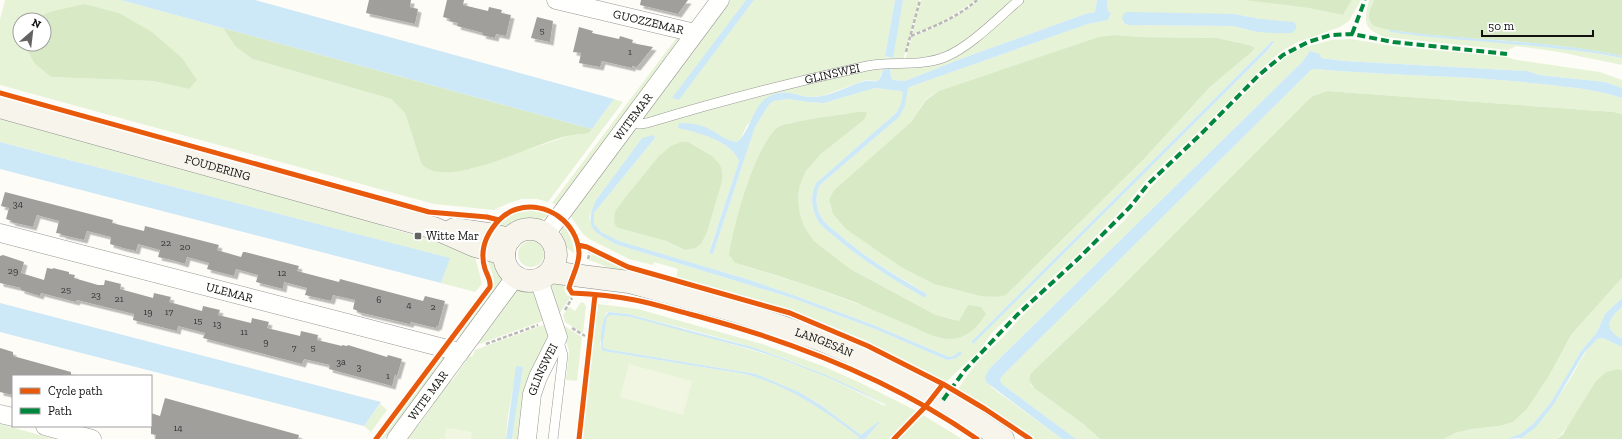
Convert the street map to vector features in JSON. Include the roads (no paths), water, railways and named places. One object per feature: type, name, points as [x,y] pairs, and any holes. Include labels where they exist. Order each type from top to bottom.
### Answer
[{"type":"street","name":"GUOZZEMAR","points":[[556,0],[695,33]]},
{"type":"street","name":"WITEMAR","points":[[546,234],[720,0]]},
{"type":"street","name":"FOUDERING","points":[[0,107],[434,228],[460,229],[507,246]]},
{"type":"street","points":[[535,229],[546,234],[552,239],[549,268],[531,281],[523,280],[509,271],[505,263],[507,246],[516,233],[523,230],[535,229]]},
{"type":"street","name":"ULEMAR","points":[[0,233],[460,352]]},
{"type":"street","name":"LANGESÂN","points":[[549,268],[584,265],[602,269],[629,282],[738,312],[821,340],[917,385],[955,407],[1003,439]]},
{"type":"street","name":"GLINSWEI","points":[[527,439],[532,394],[538,377],[558,337],[549,268]]},
{"type":"street","name":"WITE MAR","points":[[396,439],[516,276]]},
{"type":"street","points":[[0,414],[12,417]]},
{"type":"street","points":[[49,427],[92,439]]},
{"type":"lane","name":"GLINSWEI","points":[[630,122],[640,124],[647,123],[778,87],[869,66],[903,64],[944,57],[959,49],[1020,0]]},
{"type":"lane","points":[[553,439],[563,355],[558,337]]},
{"type":"water","points":[[121,0],[255,0],[614,99],[592,129]]},
{"type":"water","points":[[746,0],[754,0],[679,100],[672,98]]},
{"type":"water","points":[[895,0],[903,0],[893,58],[885,56]]},
{"type":"water","points":[[1097,0],[1107,0],[1108,11],[1111,13],[1108,20],[1088,24],[908,88],[905,106],[899,117],[820,185],[816,198],[819,212],[823,220],[872,260],[927,294],[925,298],[868,262],[829,232],[818,221],[812,202],[816,183],[896,113],[901,104],[903,93],[901,91],[875,88],[824,103],[788,99],[773,101],[768,106],[755,127],[713,254],[709,253],[739,161],[729,148],[713,138],[678,128],[679,123],[703,126],[726,139],[737,142],[743,136],[758,107],[770,96],[779,93],[790,93],[809,97],[824,96],[865,81],[877,81],[884,67],[890,67],[891,77],[893,80],[905,81],[963,58],[1085,14],[1095,12]]},
{"type":"water","points":[[1124,13],[1235,14],[1260,19],[1294,22],[1296,29],[1292,33],[1276,33],[1257,32],[1233,26],[1128,25],[1124,23],[1122,18]]},
{"type":"water","points":[[1390,30],[1419,34],[1565,46],[1622,56],[1622,58],[1569,50],[1411,35],[1390,32]]},
{"type":"water","points":[[1272,41],[1274,42],[1267,51],[973,344],[971,342]]},
{"type":"water","points":[[1310,51],[1320,54],[1321,58],[1344,61],[1528,71],[1539,75],[1605,82],[1622,88],[1622,98],[1602,92],[1513,81],[1315,69],[1311,70],[1003,375],[1000,380],[1002,384],[1076,439],[1062,439],[986,382],[985,377],[989,369],[1302,62]]},
{"type":"water","points":[[654,135],[655,138],[594,213],[594,224],[601,232],[619,241],[750,280],[793,295],[876,326],[949,357],[960,351],[962,354],[954,359],[947,360],[875,329],[792,298],[618,245],[597,233],[591,223],[592,209],[596,200],[642,138]]},
{"type":"water","points":[[0,142],[450,258],[441,283],[0,169]]},
{"type":"water","points":[[1622,298],[1622,307],[1613,316],[1610,328],[1622,339],[1622,347],[1603,338],[1597,339],[1584,353],[1554,404],[1536,427],[1522,438],[1507,439],[1520,434],[1533,424],[1551,402],[1581,351],[1597,332],[1605,314]]},
{"type":"water","points":[[0,303],[381,402],[364,426],[0,332]]},
{"type":"water","points":[[609,312],[628,314],[752,347],[826,375],[886,405],[829,378],[779,358],[631,317],[611,315],[607,317],[603,344],[603,347],[606,349],[756,374],[799,392],[822,406],[861,435],[880,422],[865,439],[858,439],[859,437],[819,408],[791,392],[761,379],[745,374],[603,351],[601,343],[602,330],[604,319]]},
{"type":"water","points":[[516,366],[523,367],[512,439],[506,439]]},
{"type":"place","name":"Witte Mar","points":[[418,236]]}]
